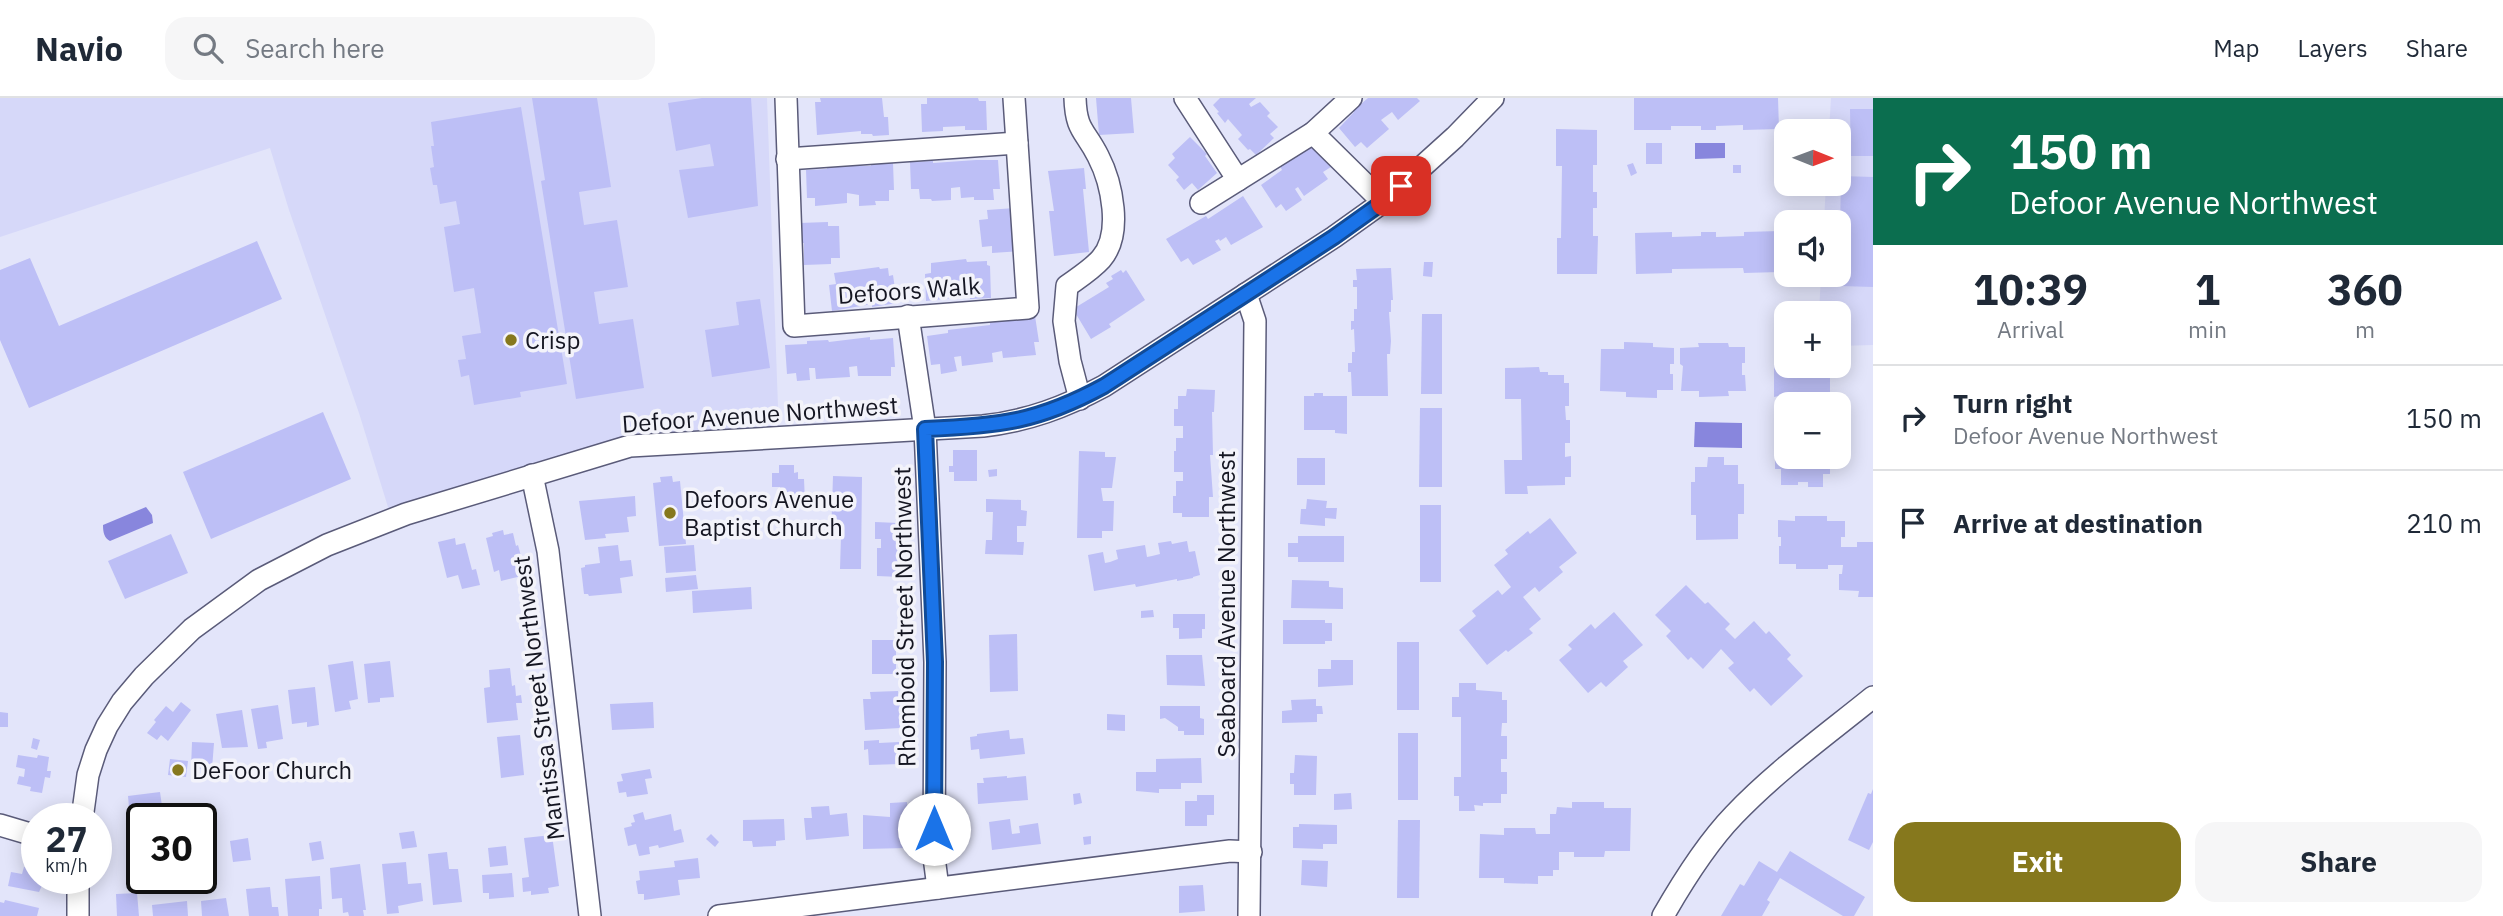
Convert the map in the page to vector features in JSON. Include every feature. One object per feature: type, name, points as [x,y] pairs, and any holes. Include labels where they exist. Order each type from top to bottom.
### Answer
[{"type":"street","name":"Defoors Walk","points":[[786,98],[794,326],[1028,308],[1014,98]]},
{"type":"street","points":[[1075,98],[1078,125],[1098,156],[1112,198],[1113,232],[1102,258],[1067,286],[1064,321],[1070,361],[1080,399]]},
{"type":"street","points":[[1185,98],[1238,180]]},
{"type":"street","points":[[1201,203],[1305,138],[1351,98]]},
{"type":"street","name":"Defoor Avenue Northwest","points":[[84,803],[88,775],[107,726],[122,702],[144,676],[192,629],[259,580],[327,545],[406,514],[630,446],[1010,423],[1040,415],[1104,386],[1334,237],[1383,202],[1455,137],[1493,98]]},
{"type":"street","points":[[1305,138],[1383,202]]},
{"type":"street","points":[[787,159],[1017,143]]},
{"type":"street","name":"Seaboard Avenue Northwest","points":[[1246,295],[1255,321],[1249,916]]},
{"type":"street","name":"Rhomboid Street Northwest","points":[[908,316],[925,429],[935,662],[934,857],[938,888]]},
{"type":"street","name":"Mantissa Street Northwest","points":[[533,475],[548,551],[590,916]]},
{"type":"street","points":[[1663,916],[1700,856],[1732,817],[1766,783],[1873,697]]},
{"type":"street","points":[[0,825],[21,831]]},
{"type":"street","points":[[719,916],[1230,851],[1251,852]]},
{"type":"street","points":[[78,894],[78,916]]},
{"type":"shaded area","points":[[0,98],[767,98],[779,435],[630,446],[392,520],[270,148],[0,237]]},
{"type":"shaded area","points":[[1831,98],[1873,98],[1873,345],[1851,346],[1851,301],[1820,301],[1820,287],[1851,287],[1851,210],[1825,210],[1825,196],[1852,196],[1852,119],[1830,119]]},
{"type":"shaded area","points":[[1695,143],[1725,143],[1725,158],[1695,159]]},
{"type":"shaded area","points":[[1695,422],[1742,423],[1742,448],[1694,447]]},
{"type":"shaded area","points":[[146,507],[152,515],[153,523],[110,541],[106,538],[103,525]]},
{"type":"building","points":[[532,98],[597,98],[611,187],[579,192],[584,225],[617,220],[628,287],[594,292],[599,324],[633,319],[644,388],[576,399],[541,181],[545,180]]},
{"type":"building","points":[[702,98],[751,98],[758,206],[688,218],[679,170],[714,166],[710,144],[676,151],[668,103]]},
{"type":"building","points":[[820,98],[882,98],[884,117],[888,117],[889,135],[873,136],[861,134],[861,131],[817,135],[815,102],[821,102]]},
{"type":"building","points":[[927,98],[978,98],[979,101],[986,101],[987,130],[965,130],[965,126],[922,132],[921,104],[927,104]]},
{"type":"building","points":[[1096,98],[1131,98],[1134,133],[1099,135]]},
{"type":"building","points":[[1220,98],[1256,98],[1249,104],[1251,107],[1260,102],[1270,113],[1267,116],[1278,127],[1270,134],[1274,138],[1256,155],[1238,139],[1242,135],[1228,119],[1225,123],[1217,113],[1219,112],[1213,105]]},
{"type":"building","points":[[1368,98],[1417,98],[1420,101],[1398,120],[1392,112],[1381,120],[1389,129],[1367,148],[1361,142],[1355,147],[1339,128]]},
{"type":"building","points":[[1634,98],[1778,98],[1779,119],[1774,119],[1774,129],[1743,130],[1743,125],[1716,126],[1716,130],[1701,130],[1701,126],[1671,126],[1671,130],[1634,130]]},
{"type":"building","points":[[521,107],[567,384],[520,392],[521,397],[474,405],[469,375],[461,377],[458,360],[466,359],[462,336],[481,333],[474,288],[454,292],[444,227],[460,224],[456,201],[440,204],[437,185],[433,185],[430,168],[434,167],[431,122]]},
{"type":"building","points":[[1850,109],[1873,109],[1873,156],[1852,156]]},
{"type":"building","points":[[1556,129],[1597,130],[1597,165],[1593,165],[1593,192],[1597,192],[1597,208],[1593,208],[1593,236],[1598,236],[1597,274],[1557,274],[1557,238],[1561,238],[1562,166],[1556,166]]},
{"type":"building","points":[[1190,137],[1207,154],[1205,156],[1217,173],[1198,190],[1192,183],[1184,190],[1176,180],[1179,177],[1168,165],[1175,158],[1172,154]]},
{"type":"building","points":[[1646,143],[1662,143],[1662,164],[1646,164]]},
{"type":"building","points":[[1316,144],[1331,167],[1323,172],[1328,179],[1304,196],[1298,187],[1295,189],[1302,200],[1286,211],[1281,204],[1276,208],[1261,185],[1282,170],[1280,166]]},
{"type":"building","points":[[998,160],[1000,189],[993,189],[994,200],[961,198],[960,187],[951,188],[951,200],[932,201],[920,199],[919,189],[911,189],[910,162]]},
{"type":"building","points":[[893,163],[894,190],[889,190],[889,201],[875,201],[876,205],[859,206],[859,195],[847,193],[847,203],[815,206],[815,198],[807,198],[806,170],[827,169],[826,166]]},
{"type":"building","points":[[1633,163],[1637,173],[1631,176],[1627,165]]},
{"type":"building","points":[[1733,165],[1741,165],[1741,173],[1733,173]]},
{"type":"building","points":[[1084,168],[1086,189],[1083,189],[1089,252],[1054,256],[1049,211],[1054,211],[1048,171]]},
{"type":"building","points":[[1852,176],[1873,177],[1873,287],[1851,286],[1851,210],[1840,210],[1841,196],[1852,196]]},
{"type":"building","points":[[1243,196],[1263,227],[1231,245],[1226,237],[1215,241],[1221,250],[1193,265],[1188,258],[1181,262],[1166,239],[1206,216],[1208,219]]},
{"type":"building","points":[[1015,208],[1020,251],[992,253],[992,246],[982,247],[979,220],[988,219],[987,210]]},
{"type":"building","points":[[828,222],[828,226],[839,226],[840,258],[831,258],[831,264],[804,265],[804,243],[800,243],[799,223]]},
{"type":"building","points":[[1774,231],[1774,272],[1744,273],[1743,268],[1672,269],[1672,273],[1636,274],[1635,233],[1672,232],[1672,237],[1701,236],[1701,232],[1716,232],[1716,237],[1744,236],[1744,232]]},
{"type":"building","points":[[257,241],[282,299],[29,408],[0,340],[0,270],[30,258],[59,326]]},
{"type":"building","points":[[966,259],[967,262],[987,261],[990,266],[991,298],[970,299],[970,296],[926,301],[925,274],[931,273],[931,263]]},
{"type":"building","points":[[1424,262],[1433,262],[1432,277],[1423,276]]},
{"type":"building","points":[[888,268],[889,276],[893,275],[897,303],[832,311],[829,285],[836,284],[834,273]]},
{"type":"building","points":[[1391,268],[1393,300],[1389,312],[1391,341],[1390,354],[1387,354],[1388,396],[1352,396],[1348,363],[1352,363],[1352,352],[1355,352],[1351,321],[1354,321],[1354,309],[1357,309],[1357,287],[1353,287],[1353,280],[1357,280],[1356,269]]},
{"type":"building","points":[[1121,270],[1123,273],[1126,270],[1145,300],[1091,339],[1073,309],[1109,287],[1106,283]]},
{"type":"building","points":[[760,299],[770,368],[712,377],[705,330],[739,325],[736,302]]},
{"type":"building","points":[[1422,314],[1442,314],[1442,394],[1421,394]]},
{"type":"building","points":[[1035,316],[1039,342],[1034,342],[1036,355],[1003,358],[1002,351],[992,353],[993,362],[962,366],[961,356],[954,357],[957,371],[941,374],[940,364],[931,365],[927,336],[948,333],[948,330],[990,325],[990,321]]},
{"type":"building","points":[[870,337],[870,340],[893,338],[895,367],[891,367],[891,376],[858,376],[857,366],[849,367],[850,377],[816,379],[815,368],[809,368],[810,380],[797,381],[796,373],[787,374],[785,345]]},
{"type":"building","points":[[1624,342],[1653,343],[1653,347],[1674,348],[1674,364],[1670,364],[1673,390],[1657,390],[1657,398],[1626,397],[1626,392],[1600,391],[1601,349],[1624,349]]},
{"type":"building","points":[[1698,343],[1728,343],[1729,347],[1745,347],[1742,375],[1745,375],[1746,391],[1728,391],[1729,396],[1699,397],[1699,391],[1681,391],[1683,366],[1680,364],[1680,348],[1699,347]]},
{"type":"building","points":[[1539,367],[1540,372],[1548,372],[1548,375],[1564,375],[1564,383],[1569,383],[1569,406],[1565,406],[1566,420],[1570,420],[1570,443],[1565,443],[1565,457],[1571,456],[1571,477],[1565,477],[1565,485],[1527,486],[1528,494],[1505,494],[1504,460],[1522,460],[1521,399],[1505,399],[1505,368]]},
{"type":"building","points":[[1774,378],[1830,378],[1830,392],[1774,392]]},
{"type":"building","points":[[1187,389],[1215,390],[1212,412],[1213,455],[1210,455],[1213,497],[1209,497],[1209,517],[1182,517],[1182,513],[1173,513],[1176,481],[1183,481],[1183,472],[1174,472],[1176,438],[1183,438],[1183,426],[1174,426],[1174,409],[1178,409],[1178,396],[1186,396]]},
{"type":"building","points":[[1314,393],[1323,393],[1323,396],[1347,396],[1347,434],[1335,433],[1335,430],[1304,430],[1304,396],[1314,396]]},
{"type":"building","points":[[1420,408],[1442,408],[1442,487],[1419,487]]},
{"type":"building","points":[[323,412],[351,479],[211,539],[183,472]]},
{"type":"building","points":[[953,450],[977,450],[977,481],[954,481],[954,472],[949,472],[949,466],[953,466]]},
{"type":"building","points":[[1079,451],[1105,452],[1105,457],[1116,457],[1112,488],[1101,488],[1103,501],[1114,501],[1113,531],[1102,531],[1102,538],[1077,538]]},
{"type":"building","points":[[1708,457],[1724,457],[1724,465],[1738,465],[1738,484],[1744,484],[1744,514],[1738,514],[1738,539],[1696,540],[1696,515],[1691,515],[1691,482],[1695,482],[1695,467],[1707,467]]},
{"type":"building","points":[[1297,458],[1325,458],[1325,485],[1297,485]]},
{"type":"building","points":[[779,465],[794,465],[794,473],[798,472],[798,479],[804,479],[805,502],[781,503],[780,487],[772,487],[772,473],[779,473]]},
{"type":"building","points":[[997,469],[997,476],[989,477],[988,470]]},
{"type":"building","points":[[1781,469],[1830,469],[1830,474],[1823,474],[1823,487],[1808,487],[1808,482],[1781,485]]},
{"type":"building","name":"Defoors Avenue Baptist Church","points":[[672,476],[673,482],[680,481],[686,544],[659,546],[653,483],[661,482],[660,477]]},
{"type":"building","points":[[833,476],[862,477],[861,569],[840,569],[841,536],[831,536]]},
{"type":"building","points":[[635,496],[636,516],[627,517],[629,532],[605,534],[606,538],[585,540],[579,501]]},
{"type":"building","points":[[986,499],[1021,500],[1021,510],[1027,511],[1026,526],[1017,526],[1017,542],[1024,542],[1023,555],[985,554],[986,540],[992,540],[993,512],[986,512]]},
{"type":"building","points":[[1307,499],[1327,501],[1326,508],[1337,508],[1336,519],[1325,518],[1325,526],[1300,524],[1301,509],[1306,509]]},
{"type":"building","points":[[1420,505],[1441,505],[1441,582],[1420,582]]},
{"type":"building","points":[[1795,516],[1827,516],[1827,521],[1845,521],[1845,537],[1841,537],[1841,547],[1857,547],[1857,542],[1873,542],[1873,597],[1858,597],[1859,591],[1839,590],[1839,574],[1842,574],[1843,565],[1828,565],[1828,569],[1796,569],[1796,564],[1779,564],[1781,537],[1778,537],[1778,520],[1795,521]]},
{"type":"building","points":[[1550,518],[1577,553],[1559,567],[1563,572],[1539,592],[1535,587],[1523,597],[1541,619],[1529,629],[1533,633],[1487,665],[1459,630],[1476,616],[1472,611],[1498,590],[1502,595],[1511,587],[1494,565],[1508,554],[1505,550],[1528,531],[1530,534]]},
{"type":"building","points":[[875,522],[898,523],[900,577],[877,576],[877,548],[881,548],[881,539],[875,539]]},
{"type":"building","points":[[503,530],[504,535],[513,533],[526,575],[501,581],[499,570],[494,572],[486,538]]},
{"type":"building","points":[[171,534],[188,573],[125,599],[108,561]]},
{"type":"building","points":[[1298,536],[1344,536],[1344,562],[1298,562],[1298,557],[1288,557],[1288,543],[1298,543]]},
{"type":"building","points":[[455,538],[456,545],[465,543],[472,570],[476,569],[480,585],[462,589],[458,575],[447,578],[438,542]]},
{"type":"building","points":[[1171,541],[1172,544],[1187,541],[1189,552],[1195,551],[1200,575],[1177,581],[1094,591],[1088,555],[1103,552],[1105,563],[1118,559],[1116,550],[1145,545],[1147,557],[1160,554],[1158,543]]},
{"type":"building","points":[[618,545],[620,561],[631,560],[633,576],[620,578],[622,593],[589,596],[584,594],[581,568],[600,563],[598,547]]},
{"type":"building","points":[[694,545],[696,571],[666,573],[664,547]]},
{"type":"building","points":[[696,575],[698,589],[666,592],[665,578]]},
{"type":"building","points":[[1292,580],[1329,581],[1329,587],[1343,588],[1343,609],[1291,608]]},
{"type":"building","points":[[1686,585],[1730,624],[1725,629],[1735,639],[1754,621],[1766,634],[1769,631],[1791,655],[1787,659],[1803,676],[1771,706],[1754,688],[1750,692],[1728,668],[1734,663],[1721,649],[1703,669],[1691,657],[1688,660],[1666,636],[1671,631],[1655,615]]},
{"type":"building","points":[[751,587],[752,609],[693,613],[692,591]]},
{"type":"building","points":[[1153,610],[1154,617],[1141,618],[1141,611]]},
{"type":"building","points":[[1614,612],[1643,645],[1623,661],[1628,667],[1606,687],[1601,682],[1588,693],[1559,660],[1572,649],[1568,645],[1591,624],[1595,629]]},
{"type":"building","points":[[1173,614],[1205,614],[1202,638],[1179,639],[1179,628],[1173,628]]},
{"type":"building","points":[[1283,620],[1325,620],[1325,623],[1332,623],[1332,641],[1325,641],[1325,644],[1283,644]]},
{"type":"building","points":[[1017,634],[1018,691],[990,692],[989,635]]},
{"type":"building","points":[[872,640],[896,640],[896,674],[872,674]]},
{"type":"building","points":[[1397,642],[1419,642],[1419,710],[1397,710]]},
{"type":"building","points":[[1166,655],[1202,655],[1205,686],[1167,685]]},
{"type":"building","points":[[1331,660],[1353,660],[1353,685],[1318,687],[1318,669],[1331,669]]},
{"type":"building","points":[[353,661],[358,699],[349,701],[351,709],[335,712],[328,665]]},
{"type":"building","points":[[390,661],[394,697],[380,698],[380,702],[368,703],[364,664]]},
{"type":"building","points":[[510,668],[516,696],[521,695],[522,703],[516,703],[518,720],[487,723],[484,688],[490,687],[489,670]]},
{"type":"building","points":[[1459,683],[1476,683],[1476,690],[1502,692],[1502,700],[1507,700],[1507,723],[1502,723],[1501,736],[1507,736],[1507,759],[1501,759],[1501,772],[1507,772],[1507,794],[1501,794],[1501,803],[1474,805],[1475,811],[1459,811],[1459,796],[1454,796],[1454,777],[1461,777],[1461,717],[1452,717],[1452,697],[1459,697]]},
{"type":"building","points":[[315,687],[319,725],[307,727],[307,722],[292,724],[288,690]]},
{"type":"building","points":[[898,691],[899,701],[905,701],[906,715],[900,716],[900,728],[865,730],[863,699],[871,699],[870,692]]},
{"type":"building","points":[[1316,699],[1316,706],[1322,706],[1323,714],[1317,714],[1317,722],[1282,723],[1282,711],[1292,710],[1291,700]]},
{"type":"building","points":[[181,702],[191,710],[168,741],[161,735],[157,740],[147,733],[166,706],[173,712]]},
{"type":"building","points":[[653,702],[654,728],[612,730],[610,704]]},
{"type":"building","points":[[278,705],[283,739],[266,742],[267,748],[258,749],[251,709]]},
{"type":"building","points":[[1160,706],[1200,706],[1200,718],[1204,719],[1204,735],[1184,735],[1184,731],[1178,731],[1178,727],[1165,718],[1160,719]]},
{"type":"building","points":[[242,710],[248,747],[222,748],[216,714]]},
{"type":"building","points":[[0,712],[8,713],[8,727],[0,727]]},
{"type":"building","points":[[1107,714],[1125,715],[1125,731],[1107,730]]},
{"type":"building","points":[[1009,730],[1010,739],[1023,738],[1025,754],[980,759],[979,749],[971,750],[970,737]]},
{"type":"building","points":[[1398,733],[1418,733],[1418,800],[1398,800]]},
{"type":"building","points":[[520,735],[524,775],[501,778],[497,737]]},
{"type":"building","points":[[33,738],[40,740],[37,750],[31,748]]},
{"type":"building","points":[[879,740],[879,743],[899,742],[899,745],[906,745],[906,760],[899,760],[900,764],[869,765],[868,749],[864,750],[864,741]]},
{"type":"building","points":[[192,742],[214,743],[212,769],[191,768]]},
{"type":"building","points":[[18,755],[49,757],[47,771],[51,771],[50,778],[45,777],[42,793],[30,791],[31,787],[17,784],[19,776],[24,777],[25,769],[16,767]]},
{"type":"building","points":[[1295,755],[1317,756],[1316,795],[1294,795],[1290,773],[1294,773]]},
{"type":"building","points":[[1201,758],[1202,783],[1181,783],[1181,789],[1159,789],[1159,793],[1136,791],[1136,772],[1156,772],[1156,759]]},
{"type":"building","points":[[170,759],[188,761],[186,777],[168,775]]},
{"type":"building","points":[[650,769],[652,778],[645,779],[648,794],[627,797],[626,792],[619,793],[617,782],[623,781],[621,774]]},
{"type":"building","points":[[1026,776],[1028,800],[978,804],[977,783],[984,783],[983,778]]},
{"type":"building","points":[[1873,789],[1873,842],[1869,850],[1848,840],[1868,793],[1871,794]]},
{"type":"building","points":[[160,792],[162,803],[129,803],[128,796]]},
{"type":"building","points":[[1080,793],[1082,803],[1074,805],[1073,794]]},
{"type":"building","points":[[1351,793],[1352,809],[1334,810],[1334,794]]},
{"type":"building","points":[[1197,795],[1214,795],[1214,815],[1207,815],[1207,826],[1185,826],[1185,801],[1197,801]]},
{"type":"building","points":[[907,802],[907,848],[863,849],[863,815],[890,817],[890,803]]},
{"type":"building","points":[[1572,802],[1604,802],[1604,808],[1631,808],[1630,851],[1605,851],[1604,857],[1574,857],[1574,852],[1559,852],[1559,870],[1553,870],[1553,876],[1538,876],[1538,884],[1504,883],[1504,878],[1479,878],[1480,834],[1504,835],[1504,828],[1535,828],[1536,834],[1550,834],[1550,814],[1556,814],[1557,807],[1572,808]]},
{"type":"building","points":[[829,806],[830,815],[847,813],[849,836],[806,840],[804,818],[812,818],[811,807]]},
{"type":"building","points":[[643,812],[645,820],[671,814],[674,831],[681,829],[684,842],[659,848],[658,845],[649,847],[650,854],[639,856],[636,844],[628,846],[624,828],[635,822],[633,815]]},
{"type":"building","points":[[784,819],[785,840],[776,841],[776,846],[753,847],[752,841],[743,841],[743,820]]},
{"type":"building","points":[[1010,819],[1012,834],[1020,833],[1019,826],[1038,823],[1041,844],[992,850],[989,822]]},
{"type":"building","points":[[1398,820],[1420,820],[1419,898],[1397,898]]},
{"type":"building","points":[[1299,824],[1337,825],[1337,844],[1323,844],[1323,849],[1293,848],[1293,827],[1299,827]]},
{"type":"building","points":[[414,831],[417,847],[402,849],[399,833]]},
{"type":"building","points":[[711,834],[719,842],[715,847],[706,839]]},
{"type":"building","points":[[552,835],[559,886],[548,888],[549,893],[531,895],[531,891],[523,892],[522,878],[529,877],[524,838]]},
{"type":"building","points":[[1091,836],[1091,844],[1084,845],[1083,837]]},
{"type":"building","points":[[248,838],[251,860],[233,862],[230,841]]},
{"type":"building","points":[[321,841],[324,859],[312,861],[309,843]]},
{"type":"building","points":[[506,846],[508,865],[490,867],[488,848]]},
{"type":"building","points":[[1790,851],[1865,897],[1854,916],[1843,916],[1780,878],[1767,900],[1770,902],[1762,916],[1721,916],[1740,884],[1744,886],[1759,861],[1777,872]]},
{"type":"building","points":[[447,852],[449,869],[458,869],[462,902],[433,905],[428,854]]},
{"type":"building","points":[[698,858],[700,878],[678,880],[680,895],[644,900],[644,894],[638,894],[636,881],[640,880],[639,871],[675,867],[674,861]]},
{"type":"building","points":[[1302,860],[1328,861],[1327,887],[1301,885]]},
{"type":"building","points":[[406,862],[408,884],[421,883],[423,901],[398,906],[399,913],[387,914],[382,864]]},
{"type":"building","points":[[360,864],[366,910],[363,910],[364,916],[349,916],[348,912],[343,913],[342,898],[332,899],[330,868]]},
{"type":"building","points":[[11,872],[21,874],[21,889],[8,886]]},
{"type":"building","points":[[512,873],[514,897],[489,899],[489,893],[483,893],[482,875]]},
{"type":"building","points":[[320,876],[322,909],[319,909],[319,916],[288,916],[285,879]]},
{"type":"building","points":[[1203,885],[1205,911],[1179,913],[1179,886]]},
{"type":"building","points":[[270,887],[272,907],[278,907],[279,916],[249,916],[246,889]]},
{"type":"building","points":[[116,894],[137,894],[139,916],[117,916]]},
{"type":"building","points":[[226,898],[229,916],[202,916],[201,901]]},
{"type":"building","points":[[5,900],[39,908],[37,916],[0,916],[0,902],[4,903]]},
{"type":"building","points":[[187,901],[188,916],[153,916],[152,905]]},
{"type":"place","name":"Crisp","points":[[511,340]]},
{"type":"place","name":"Defoors Avenue Baptist Church","points":[[670,513]]},
{"type":"place","name":"DeFoor Church","points":[[178,770]]},
{"type":"route","points":[[934,829],[935,662],[925,429],[1010,423],[1069,405],[1104,386],[1334,237],[1401,186]]}]
